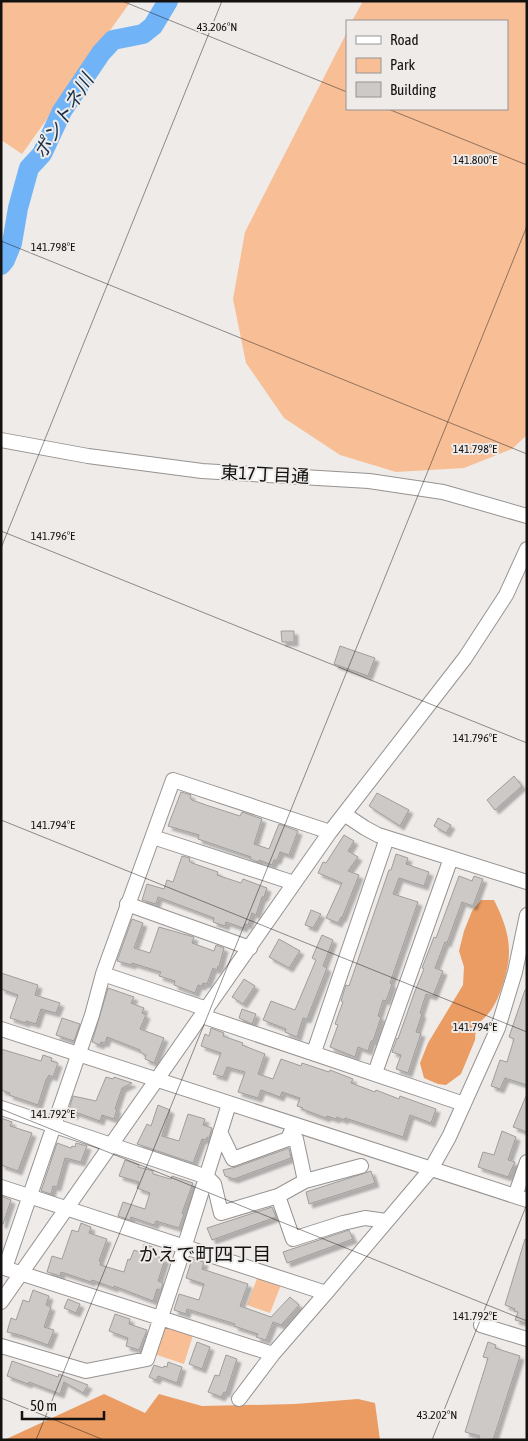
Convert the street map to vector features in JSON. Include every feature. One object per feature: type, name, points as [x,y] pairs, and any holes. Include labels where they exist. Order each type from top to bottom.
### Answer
[{"type":"street","name":"東17丁目通","points":[[1,440],[88,456],[202,471],[370,481],[443,492],[527,516]]},
{"type":"street","points":[[1,1302],[330,832],[465,658],[506,596],[527,549]]},
{"type":"street","points":[[273,1354],[3,1267],[92,1015],[103,974],[127,904],[173,780],[330,832]]},
{"type":"street","points":[[344,814],[365,828],[387,838],[527,882]]},
{"type":"street","points":[[153,836],[294,883]]},
{"type":"street","points":[[314,1052],[387,838]]},
{"type":"street","points":[[375,1073],[451,858]]},
{"type":"street","points":[[127,904],[250,948]]},
{"type":"street","points":[[239,1399],[273,1354],[431,1169],[443,1149],[506,1004],[527,915]]},
{"type":"street","points":[[103,974],[314,1052],[464,1104]]},
{"type":"street","points":[[1,1029],[521,1198],[527,1162]]},
{"type":"street","points":[[1,1346],[86,1371],[147,1359],[229,1104]]},
{"type":"street","points":[[1,1108],[207,1177],[214,1184],[220,1213],[278,1196],[306,1181],[360,1166]]},
{"type":"street","points":[[288,1139],[295,1125]]},
{"type":"street","points":[[220,1132],[233,1159],[288,1139],[296,1139],[306,1181]]},
{"type":"street","points":[[1,1187],[326,1294]]},
{"type":"street","points":[[278,1196],[293,1239],[365,1218],[386,1222]]},
{"type":"street","points":[[481,1325],[527,1339]]},
{"type":"green space","points":[[1,1],[131,1],[22,154],[1,140]]},
{"type":"green space","points":[[363,1],[527,1],[527,435],[512,449],[464,468],[396,472],[340,455],[284,418],[246,363],[233,299],[245,232],[346,34],[346,110],[508,110],[508,20],[353,20]]},
{"type":"green space","points":[[258,1276],[281,1285],[270,1313],[247,1305]]},
{"type":"green space","points":[[164,1326],[193,1335],[184,1364],[154,1354]]},
{"type":"shaded area","points":[[481,900],[494,900],[504,922],[509,953],[506,975],[495,1004],[489,1013],[476,1025],[475,1040],[461,1074],[446,1085],[438,1084],[424,1078],[420,1063],[428,1043],[463,985],[464,967],[459,951],[472,911]]},
{"type":"shaded area","points":[[104,1394],[145,1413],[159,1394],[202,1406],[295,1404],[358,1399],[375,1403],[380,1440],[4,1440]]},
{"type":"building","points":[[281,631],[294,631],[294,642],[282,642]]},
{"type":"building","points":[[340,646],[375,658],[368,676],[334,664]]},
{"type":"building","points":[[514,776],[522,786],[495,810],[487,800]]},
{"type":"building","points":[[181,792],[191,795],[190,798],[192,800],[209,806],[240,816],[242,812],[262,819],[254,844],[269,849],[279,824],[298,831],[289,855],[280,852],[277,860],[274,860],[272,865],[259,860],[258,862],[250,859],[251,857],[198,839],[199,835],[168,826]]},
{"type":"building","points":[[377,793],[409,810],[400,826],[369,806]]},
{"type":"building","points":[[438,818],[451,825],[446,833],[434,826]]},
{"type":"building","points":[[344,835],[354,841],[348,851],[358,857],[348,871],[359,875],[342,918],[338,923],[326,918],[342,883],[318,873],[323,862],[326,863]]},
{"type":"building","points":[[396,854],[408,858],[406,864],[429,872],[424,886],[399,878],[393,894],[418,902],[390,983],[392,984],[390,990],[386,1001],[383,1000],[378,1016],[381,1017],[373,1041],[371,1041],[368,1051],[358,1047],[355,1057],[330,1047],[338,1025],[335,1024],[343,1002],[341,1001],[346,985],[349,986]]},
{"type":"building","points":[[182,856],[190,858],[189,861],[192,863],[218,872],[217,875],[241,883],[243,879],[267,888],[256,915],[252,913],[248,925],[245,924],[243,928],[226,922],[225,926],[213,922],[214,918],[158,897],[156,904],[142,900],[147,884],[164,889],[167,880],[173,882]]},
{"type":"building","points":[[459,876],[472,881],[474,876],[483,879],[473,906],[462,902],[447,943],[445,942],[435,968],[443,971],[433,996],[426,994],[416,1032],[421,1033],[408,1073],[396,1069],[401,1055],[392,1052],[424,969],[422,968],[434,937],[436,938]]},
{"type":"building","points":[[311,910],[321,914],[313,928],[305,925]]},
{"type":"building","points":[[132,919],[143,923],[134,948],[150,953],[159,927],[194,937],[192,943],[214,951],[216,945],[224,948],[219,967],[217,970],[213,968],[207,984],[198,985],[195,993],[174,985],[175,981],[159,976],[161,972],[132,963],[132,965],[117,961]]},
{"type":"building","points":[[322,935],[333,940],[323,966],[327,968],[307,1019],[303,1018],[297,1037],[285,1032],[286,1029],[263,1020],[271,1001],[295,1010],[316,960],[312,958]]},
{"type":"building","points":[[279,939],[300,951],[289,968],[269,957]]},
{"type":"building","points":[[1,973],[38,985],[35,995],[60,1003],[56,1013],[41,1009],[36,1024],[10,1018],[18,995],[1,989]]},
{"type":"building","points":[[244,979],[255,986],[243,1004],[232,997]]},
{"type":"building","points":[[108,988],[134,997],[131,1003],[144,1008],[142,1013],[146,1015],[140,1029],[164,1038],[154,1063],[145,1059],[146,1055],[140,1052],[140,1050],[107,1037],[105,1043],[101,1042],[100,1045],[92,1042]]},
{"type":"building","points":[[525,990],[527,990],[527,1085],[505,1078],[500,1089],[491,1086],[500,1060],[507,1062],[514,1039],[509,1037]]},
{"type":"building","points":[[242,1009],[256,1014],[252,1024],[239,1018]]},
{"type":"building","points":[[62,1018],[80,1024],[74,1041],[56,1035]]},
{"type":"building","points":[[211,1028],[224,1033],[223,1036],[265,1054],[258,1074],[273,1079],[281,1059],[301,1066],[302,1063],[329,1072],[330,1070],[353,1079],[351,1083],[375,1092],[376,1090],[399,1099],[400,1096],[436,1109],[431,1123],[410,1115],[403,1137],[345,1118],[344,1120],[327,1116],[326,1118],[302,1109],[297,1106],[300,1098],[282,1092],[280,1097],[261,1090],[258,1098],[238,1092],[245,1072],[227,1067],[223,1077],[213,1074],[221,1053],[201,1046],[205,1034],[209,1036]]},
{"type":"building","points":[[1,1049],[41,1061],[43,1055],[52,1058],[51,1061],[58,1063],[53,1077],[49,1075],[46,1080],[38,1105],[9,1095],[10,1093],[1,1090]]},
{"type":"building","points":[[106,1077],[113,1079],[114,1077],[132,1083],[122,1088],[115,1109],[117,1109],[114,1119],[102,1115],[100,1121],[75,1112],[74,1115],[68,1113],[73,1096],[96,1101]]},
{"type":"building","points":[[527,1096],[527,1132],[513,1127]]},
{"type":"building","points":[[158,1105],[170,1110],[162,1136],[179,1141],[188,1114],[205,1119],[203,1125],[212,1128],[209,1138],[207,1137],[206,1140],[202,1139],[193,1163],[137,1144],[147,1124],[151,1126]]},
{"type":"building","points":[[1,1118],[12,1122],[10,1126],[32,1133],[18,1171],[1,1165]]},
{"type":"building","points":[[502,1131],[516,1137],[508,1160],[515,1162],[508,1177],[478,1167],[483,1152],[494,1155]]},
{"type":"building","points":[[57,1143],[71,1148],[72,1146],[75,1147],[76,1143],[87,1146],[81,1162],[65,1158],[57,1187],[53,1186],[51,1194],[41,1191]]},
{"type":"building","points":[[289,1148],[291,1158],[234,1179],[225,1176],[223,1170]]},
{"type":"building","points":[[125,1160],[139,1165],[138,1167],[153,1171],[153,1174],[171,1179],[172,1176],[193,1183],[182,1213],[184,1214],[179,1228],[156,1221],[154,1225],[131,1217],[130,1220],[118,1216],[123,1202],[145,1209],[150,1193],[137,1188],[139,1182],[119,1176]]},
{"type":"building","points":[[371,1171],[375,1183],[309,1204],[306,1192]]},
{"type":"building","points":[[1,1196],[11,1200],[3,1224],[1,1224]]},
{"type":"building","points":[[272,1207],[276,1217],[212,1240],[207,1228]]},
{"type":"building","points":[[81,1223],[91,1227],[89,1233],[107,1239],[99,1261],[101,1262],[100,1265],[124,1272],[128,1259],[130,1260],[134,1250],[142,1253],[144,1244],[153,1247],[150,1254],[165,1259],[158,1281],[163,1283],[161,1290],[157,1289],[153,1301],[114,1286],[114,1288],[92,1280],[91,1282],[61,1272],[60,1276],[47,1272],[52,1256],[62,1259],[72,1230],[78,1232]]},
{"type":"building","points":[[349,1230],[353,1239],[287,1263],[283,1252]]},
{"type":"building","points":[[525,1239],[527,1240],[527,1323],[515,1320],[518,1312],[505,1305]]},
{"type":"building","points":[[192,1259],[204,1262],[202,1269],[248,1284],[240,1306],[271,1317],[290,1297],[299,1305],[281,1325],[273,1322],[266,1340],[256,1337],[258,1334],[234,1326],[235,1324],[187,1309],[186,1314],[174,1310],[179,1294],[199,1300],[204,1284],[186,1278]]},
{"type":"building","points":[[33,1290],[49,1296],[46,1305],[51,1307],[44,1327],[54,1330],[48,1345],[7,1332],[11,1318],[16,1320],[23,1300],[29,1302]]},
{"type":"building","points":[[68,1299],[80,1304],[76,1313],[64,1308]]},
{"type":"building","points":[[115,1314],[130,1319],[129,1324],[147,1330],[139,1350],[126,1346],[128,1338],[109,1331]]},
{"type":"building","points":[[197,1342],[210,1347],[202,1369],[189,1364]]},
{"type":"building","points":[[488,1342],[496,1345],[495,1348],[520,1356],[493,1440],[478,1440],[480,1436],[465,1432],[488,1358],[483,1357]]},
{"type":"building","points":[[226,1355],[237,1359],[226,1393],[224,1392],[221,1397],[208,1392],[215,1375],[219,1376]]},
{"type":"building","points":[[12,1361],[58,1377],[59,1374],[88,1385],[83,1393],[64,1382],[60,1394],[29,1382],[28,1384],[7,1376]]},
{"type":"building","points":[[168,1362],[182,1367],[177,1383],[158,1376],[156,1380],[149,1377],[154,1365],[163,1368],[164,1366],[167,1367]]},
{"type":"waterway","name":"ポントネ川","points":[[1,265],[12,243],[18,208],[29,168],[42,154],[62,111],[101,53],[113,40],[143,34],[153,26],[168,1]]},
{"type":"district","name":"かえで町四丁目","points":[[205,1254]]}]
